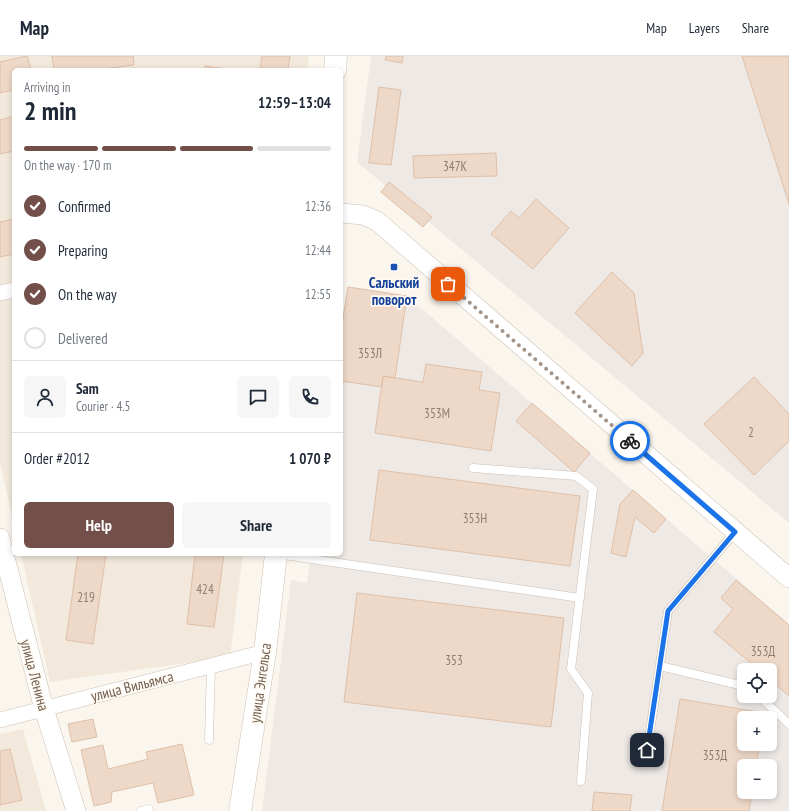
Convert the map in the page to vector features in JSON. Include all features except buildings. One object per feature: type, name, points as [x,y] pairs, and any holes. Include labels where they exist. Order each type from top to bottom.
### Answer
[{"type":"main road","points":[[335,68],[336,56]]},
{"type":"main road","name":"улица Энгельса","points":[[240,811],[265,652],[276,556]]},
{"type":"street","points":[[343,213],[363,215],[377,221],[789,578]]},
{"type":"street","points":[[0,293],[12,290]]},
{"type":"street","name":"улица Ленина","points":[[0,538],[3,558],[44,709],[76,811]]},
{"type":"street","name":"улица Вильямса","points":[[0,720],[265,652]]},
{"type":"lane","points":[[473,468],[576,476],[593,490],[571,669],[588,693],[581,781]]},
{"type":"lane","points":[[647,750],[668,611],[735,532]]},
{"type":"lane","points":[[290,556],[580,598]]},
{"type":"lane","points":[[209,740],[211,666]]},
{"type":"lane","points":[[660,666],[737,684]]},
{"type":"lane","points":[[766,703],[789,724]]},
{"type":"shaded area","points":[[0,56],[309,56],[307,68],[12,68],[12,516],[0,463]]},
{"type":"shaded area","points":[[371,56],[789,56],[789,523],[357,162]]},
{"type":"shaded area","points":[[348,287],[408,297],[789,624],[789,811],[262,811],[291,580],[307,583],[311,556],[343,556],[343,319]]},
{"type":"shaded area","points":[[21,556],[243,556],[230,657],[50,682]]},
{"type":"shaded area","points":[[23,729],[46,811],[0,811],[0,734]]},
{"type":"way so far","points":[[448,284],[630,441]]},
{"type":"place","name":"Сальский поворот","points":[[394,267]]},
{"type":"route","points":[[630,441],[735,532],[668,611],[647,750]]}]
